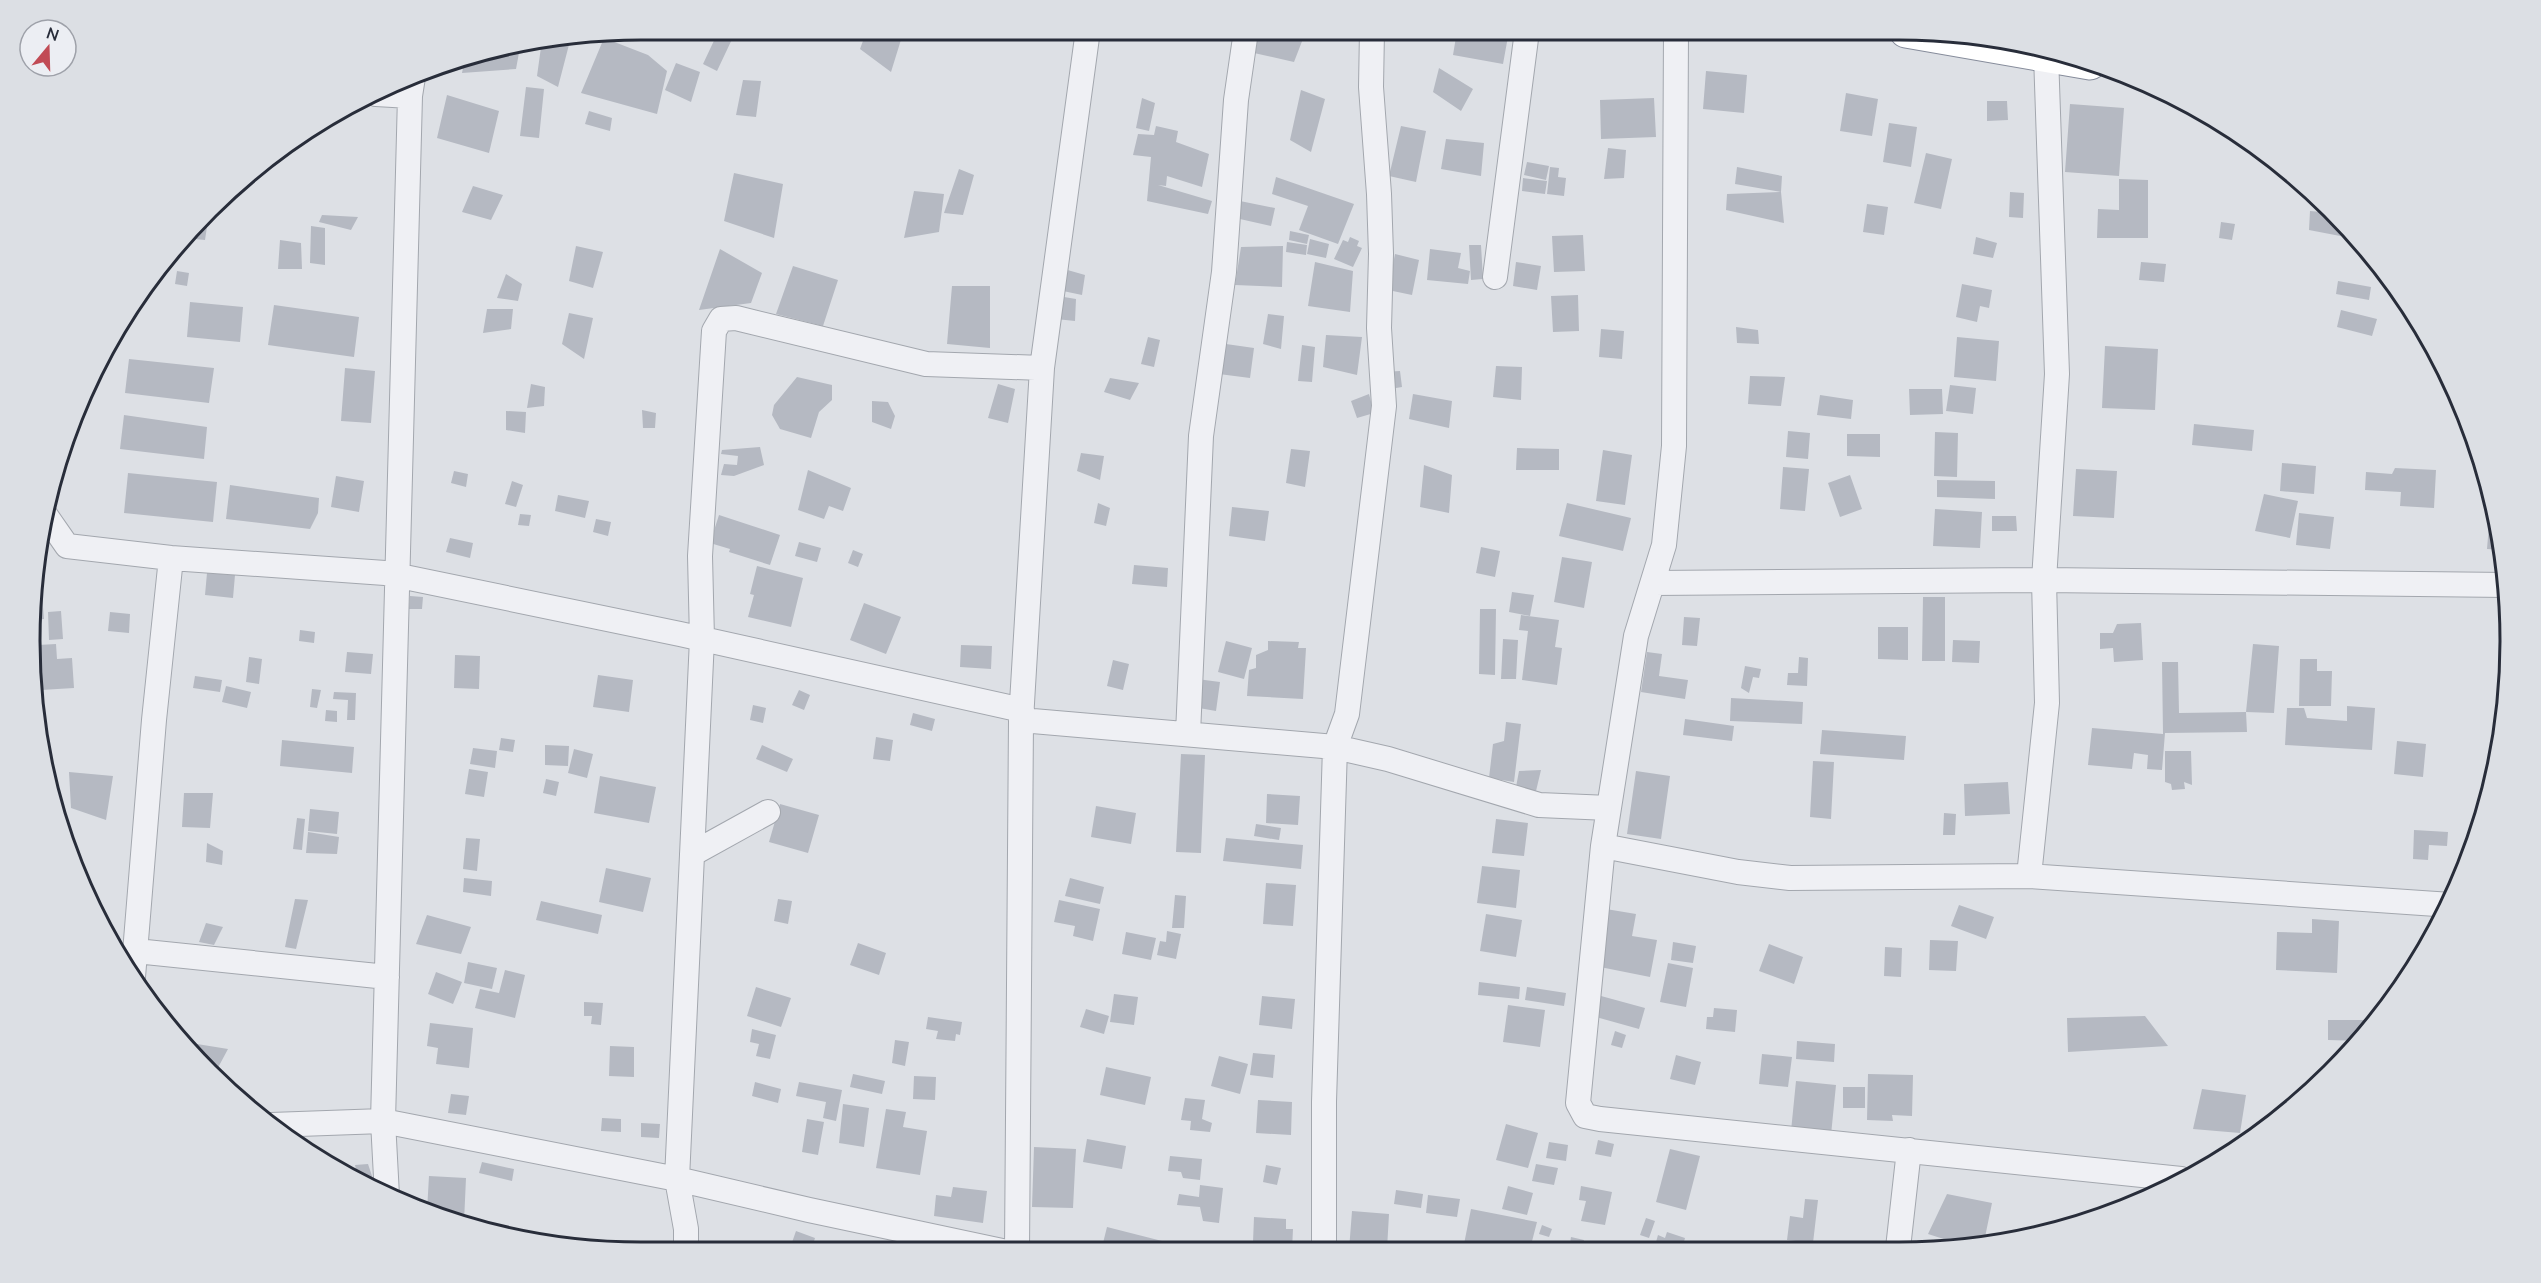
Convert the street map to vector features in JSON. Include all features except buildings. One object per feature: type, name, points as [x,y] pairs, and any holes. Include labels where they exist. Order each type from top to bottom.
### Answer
[{"type":"street","points":[[1017,1242],[1021,715],[1041,368],[1087,40]]},
{"type":"street","points":[[1188,734],[1201,436],[1224,272],[1236,100],[1245,40]]},
{"type":"street","points":[[1324,1242],[1324,1102],[1335,747],[1347,714],[1384,406],[1379,328],[1381,254],[1371,87],[1372,40]]},
{"type":"street","points":[[1495,277],[1526,40]]},
{"type":"street","points":[[1676,40],[1674,446],[1664,545],[1634,645],[1603,846],[1578,1103],[1585,1116],[1600,1119],[2171,1178]]},
{"type":"street","points":[[2029,876],[2047,703],[2044,580],[2056,374],[2046,59]]},
{"type":"street","points":[[386,1186],[383,1121],[399,575],[400,417],[412,86]]},
{"type":"street","points":[[686,1242],[686,1229],[677,1179],[702,639],[700,556],[714,331],[721,319],[736,318],[926,364],[1041,368]]},
{"type":"street","points":[[52,524],[67,546],[171,558],[399,575],[702,639],[1021,715],[1188,734],[1335,747],[1388,759],[1539,805],[1609,808]]},
{"type":"street","points":[[135,964],[154,720],[171,558]]},
{"type":"street","points":[[1653,583],[2044,580],[2497,585]]},
{"type":"street","points":[[692,854],[768,812]]},
{"type":"street","points":[[1603,846],[1738,872],[1790,878],[2029,876],[2441,903]]},
{"type":"street","points":[[136,951],[387,977]]},
{"type":"street","points":[[285,1124],[383,1121],[677,1179],[961,1242]]},
{"type":"street","points":[[1899,1242],[1909,1150]]}]
